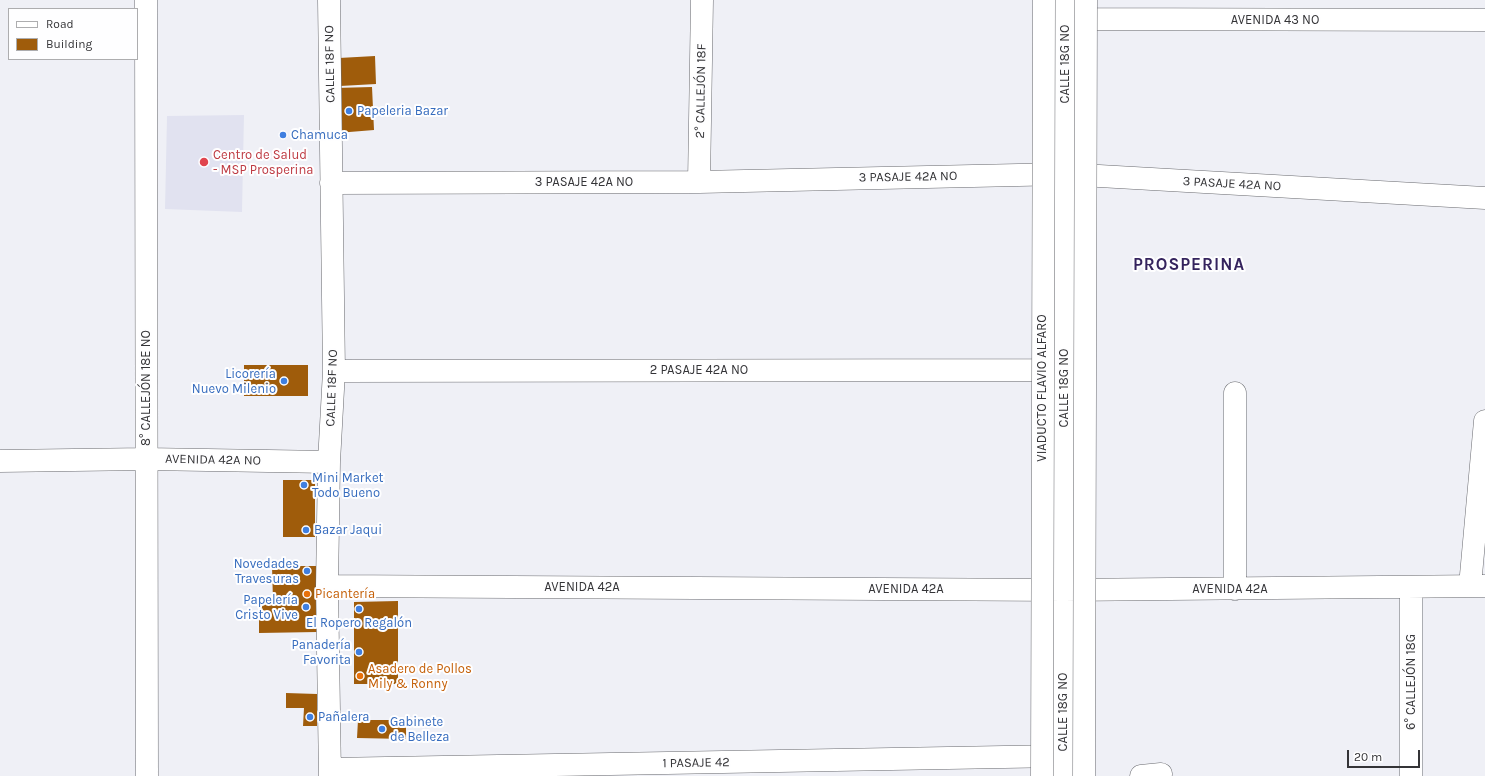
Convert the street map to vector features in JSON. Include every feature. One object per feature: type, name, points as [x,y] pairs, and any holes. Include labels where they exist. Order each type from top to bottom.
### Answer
[{"type":"street","name":"8° CALLEJÓN 18E NO","points":[[146,0],[147,776]]},
{"type":"street","name":"CALLE 18F NO","points":[[329,0],[334,371],[329,462],[327,586],[330,773]]},
{"type":"street","name":"2° CALLEJÓN 18F","points":[[699,182],[702,0]]},
{"type":"street","name":"VIADUCTO FLAVIO ALFARO","points":[[1042,776],[1044,0]]},
{"type":"street","points":[[1084,776],[1086,0]]},
{"type":"street","name":"AVENIDA 43 NO","points":[[1065,10],[1485,20]]},
{"type":"street","name":"CALLE 18G NO","points":[[1063,766],[1065,10]]},
{"type":"street","name":"3 PASAJE 42A NO","points":[[331,183],[699,182],[1064,174],[1485,198]]},
{"type":"street","name":"2 PASAJE 42A NO","points":[[334,371],[1064,370]]},
{"type":"street","points":[[1235,589],[1236,393]]},
{"type":"street","points":[[1478,586],[1485,421]]},
{"type":"street","name":"AVENIDA 42A NO","points":[[0,461],[146,459],[329,462]]},
{"type":"street","name":"AVENIDA 42A","points":[[327,586],[1064,590],[1411,588],[1478,586]]},
{"type":"street","name":"6° CALLEJÓN 18G","points":[[1411,588],[1411,776]]},
{"type":"street","name":"1 PASAJE 42","points":[[330,773],[1063,766]]},
{"type":"shaded area","name":"Centro de Salud - MSP Prosperina","points":[[244,115],[242,212],[165,209],[167,116]]},
{"type":"building","points":[[375,56],[376,84],[340,86],[339,58]]},
{"type":"building","points":[[372,87],[374,130],[337,133],[335,88]]},
{"type":"building","points":[[244,365],[308,365],[308,396],[244,396]]},
{"type":"building","points":[[283,480],[315,480],[315,537],[283,537]]},
{"type":"building","points":[[272,566],[316,566],[317,632],[259,633],[259,601],[273,601]]},
{"type":"building","points":[[398,601],[398,684],[354,684],[354,602]]},
{"type":"building","name":"Pañalera","points":[[286,693],[317,694],[317,726],[303,726],[304,708],[286,708]]},
{"type":"building","name":"Gabinete de Belleza","points":[[358,720],[406,720],[406,739],[357,738]]},
{"type":"place","name":"Papeleria Bazar","points":[[349,111]]},
{"type":"place","name":"Chamuca","points":[[283,135]]},
{"type":"place","name":"Centro de Salud - MSP Prosperina","points":[[204,162]]},
{"type":"place","name":"Licorería Nuevo Milenio","points":[[284,381]]},
{"type":"place","name":"Mini Market Todo Bueno","points":[[304,485]]},
{"type":"place","name":"Bazar Jaqui","points":[[306,530]]},
{"type":"place","name":"Novedades Travesuras","points":[[307,571]]},
{"type":"place","name":"Picantería","points":[[307,594]]},
{"type":"place","name":"Papelería Cristo Vive","points":[[306,607]]},
{"type":"place","name":"El Ropero Regalón","points":[[359,609]]},
{"type":"place","name":"Panadería Favorita","points":[[359,652]]},
{"type":"place","name":"Asadero de Pollos Mily & Ronny","points":[[360,676]]},
{"type":"place","name":"Pañalera","points":[[310,717]]},
{"type":"place","name":"Gabinete de Belleza","points":[[382,729]]},
{"type":"district","name":"PROSPERINA","points":[[1189,265]]}]
